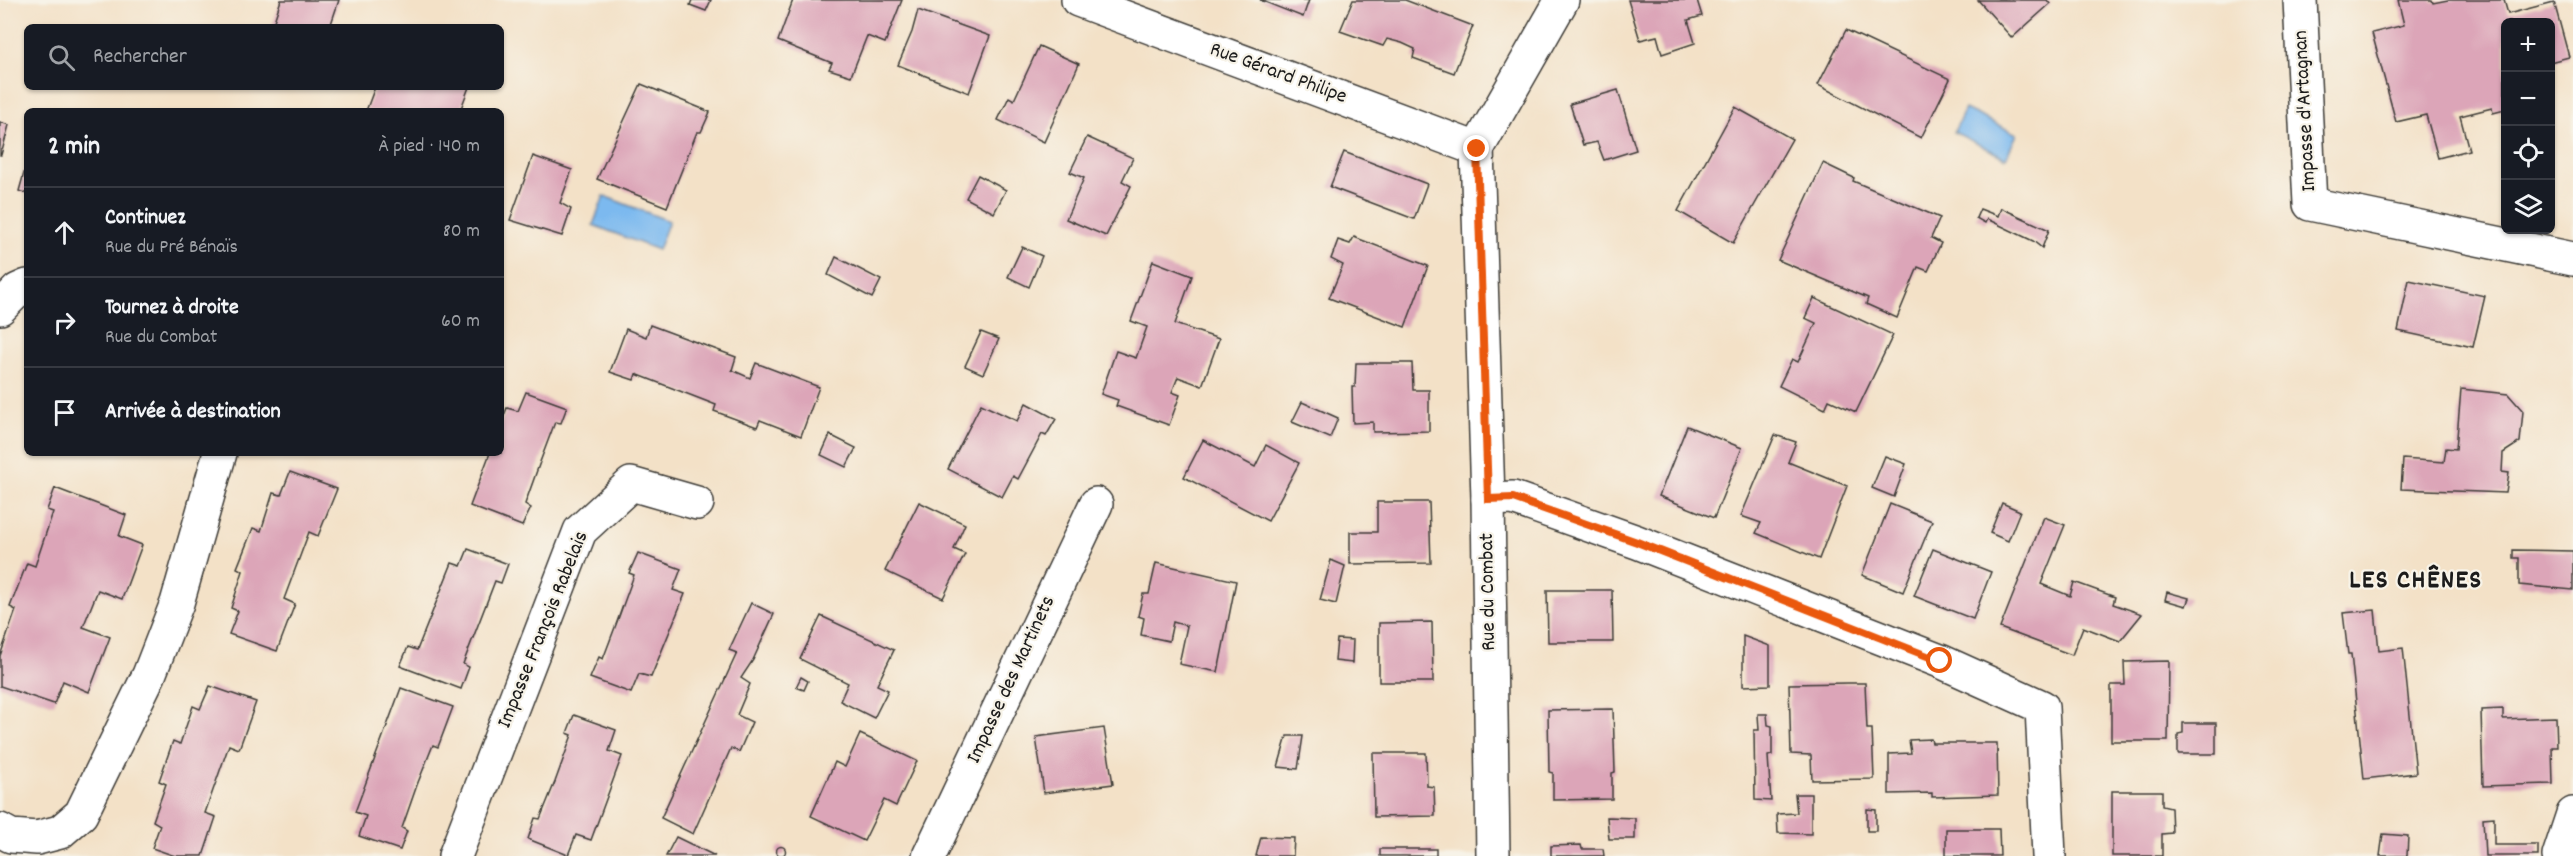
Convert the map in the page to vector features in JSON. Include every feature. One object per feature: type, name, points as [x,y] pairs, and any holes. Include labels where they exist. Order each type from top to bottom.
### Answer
[{"type":"street","name":"Rue Gérard Philipe","points":[[1078,0],[1477,149]]},
{"type":"street","points":[[1477,149],[1562,0]]},
{"type":"street","name":"Impasse d'Artagnan","points":[[2300,0],[2310,204],[2573,259]]},
{"type":"street","name":"Rue du Combat","points":[[1477,149],[1488,499],[1493,856]]},
{"type":"street","points":[[0,308],[18,290],[24,287]]},
{"type":"street","points":[[0,830],[11,836],[37,838],[60,832],[81,814],[149,675],[177,603],[219,456]]},
{"type":"street","name":"Impasse François Rabelais","points":[[455,856],[580,531],[631,484],[697,503]]},
{"type":"street","points":[[1488,499],[1513,498],[1637,542],[1940,661],[2042,707],[2049,856]]},
{"type":"street","name":"Impasse des Martinets","points":[[929,856],[1096,504]]},
{"type":"street","points":[[2559,856],[2573,814]]},
{"type":"water","points":[[1965,109],[2017,134],[2006,158],[1954,132]]},
{"type":"water","points":[[604,196],[669,221],[658,250],[593,225]]},
{"type":"building","points":[[281,0],[339,0],[331,24],[273,24]]},
{"type":"building","points":[[692,0],[711,0],[706,11],[690,5]]},
{"type":"building","points":[[793,0],[902,0],[885,43],[867,36],[851,76],[829,69],[832,63],[778,41]]},
{"type":"building","points":[[1260,0],[1309,0],[1303,17]]},
{"type":"building","points":[[1353,0],[1405,0],[1473,26],[1454,73],[1413,58],[1415,49],[1402,43],[1387,39],[1383,46],[1340,31]]},
{"type":"building","points":[[1628,0],[1697,0],[1702,16],[1688,20],[1695,43],[1662,54],[1657,36],[1640,40]]},
{"type":"building","points":[[1978,0],[2047,0],[2050,4],[2012,38]]},
{"type":"building","points":[[2398,0],[2432,0],[2433,3],[2448,0],[2504,0],[2508,14],[2554,2],[2569,57],[2555,61],[2555,18],[2501,18],[2501,111],[2493,113],[2492,108],[2460,116],[2469,150],[2438,158],[2426,115],[2396,122],[2372,33],[2404,25]]},
{"type":"building","points":[[918,10],[990,36],[969,93],[898,65],[912,32]]},
{"type":"building","points":[[1846,30],[1950,79],[1921,138],[1818,85]]},
{"type":"building","points":[[1039,46],[1079,64],[1044,142],[998,120],[1009,97],[1014,100]]},
{"type":"building","points":[[641,84],[710,112],[701,132],[697,132],[667,207],[597,179]]},
{"type":"building","points":[[374,90],[468,90],[461,108],[367,108]]},
{"type":"building","points":[[1618,90],[1636,150],[1604,160],[1597,142],[1583,145],[1570,104]]},
{"type":"building","points":[[1735,107],[1792,139],[1733,243],[1678,211]]},
{"type":"building","points":[[0,122],[9,125],[1,155],[0,155]]},
{"type":"building","points":[[1087,137],[1133,158],[1122,181],[1131,186],[1106,236],[1066,219],[1084,178],[1070,172]]},
{"type":"building","points":[[1344,152],[1427,184],[1414,219],[1330,187]]},
{"type":"building","points":[[533,156],[572,170],[560,203],[571,209],[562,236],[510,220]]},
{"type":"building","points":[[1823,163],[1854,178],[1853,181],[1940,218],[1931,238],[1941,243],[1928,271],[1918,267],[1897,318],[1866,304],[1868,298],[1778,260]]},
{"type":"building","points":[[24,173],[24,193],[19,191]]},
{"type":"building","points":[[978,175],[1006,190],[994,213],[966,198]]},
{"type":"building","points":[[2001,208],[2049,230],[2042,248],[2033,241],[1987,219],[1985,223],[1976,218],[1980,209],[1998,216]]},
{"type":"building","points":[[1354,237],[1428,266],[1405,327],[1329,298],[1343,265],[1331,259],[1338,240],[1350,244]]},
{"type":"building","points":[[1022,247],[1042,256],[1029,287],[1008,277]]},
{"type":"building","points":[[836,257],[881,280],[872,298],[828,275]]},
{"type":"building","points":[[1153,261],[1192,276],[1175,324],[1219,339],[1202,386],[1178,377],[1172,392],[1180,395],[1169,425],[1116,406],[1118,400],[1101,394],[1116,351],[1136,358],[1147,327],[1131,321]]},
{"type":"building","points":[[2409,280],[2485,296],[2473,347],[2398,331]]},
{"type":"building","points":[[1814,298],[1893,335],[1856,412],[1829,400],[1825,409],[1779,386],[1792,359],[1798,362],[1816,323],[1805,318]]},
{"type":"building","points":[[650,325],[736,357],[732,370],[750,378],[756,363],[819,387],[801,436],[760,420],[757,427],[714,411],[716,405],[636,374],[634,380],[610,372],[626,329],[646,337]]},
{"type":"building","points":[[981,332],[999,339],[983,374],[965,366]]},
{"type":"building","points":[[1356,363],[1412,363],[1413,390],[1429,390],[1429,431],[1373,432],[1373,422],[1353,423],[1352,387],[1355,387]]},
{"type":"building","points":[[2461,389],[2508,394],[2523,411],[2520,442],[2503,453],[2502,472],[2509,473],[2506,493],[2401,489],[2403,459],[2444,462],[2446,448],[2456,449]]},
{"type":"building","points":[[526,392],[567,407],[561,423],[555,422],[525,504],[531,508],[522,526],[470,506],[489,456],[504,456],[504,416],[507,408],[518,411]]},
{"type":"building","points":[[1302,402],[1338,418],[1330,438],[1292,422]]},
{"type":"building","points":[[1026,403],[1056,419],[1046,436],[1042,434],[1018,479],[1013,476],[1002,497],[948,469],[981,404],[1017,421]]},
{"type":"building","points":[[1687,426],[1742,448],[1714,518],[1659,496]]},
{"type":"building","points":[[830,435],[856,448],[846,467],[821,455]]},
{"type":"building","points":[[1775,435],[1796,442],[1788,462],[1847,486],[1819,559],[1756,533],[1761,523],[1741,516]]},
{"type":"building","points":[[1203,440],[1255,467],[1266,445],[1299,463],[1268,521],[1184,477]]},
{"type":"building","points":[[1885,456],[1906,464],[1894,497],[1872,488]]},
{"type":"building","points":[[290,472],[337,489],[318,536],[309,532],[284,599],[295,604],[277,651],[229,634],[238,611],[231,608],[243,571],[237,568],[253,528],[261,531],[273,493],[281,495]]},
{"type":"building","points":[[55,488],[126,515],[119,536],[142,545],[122,599],[98,590],[83,627],[110,637],[89,692],[63,681],[54,704],[0,686],[0,656],[16,610],[10,607],[27,563],[35,566],[53,512],[47,510]]},
{"type":"building","points":[[919,502],[965,524],[954,549],[965,554],[943,598],[885,571]]},
{"type":"building","points":[[1377,502],[1429,502],[1431,563],[1350,564],[1350,532],[1377,532]]},
{"type":"building","points":[[2002,503],[2020,511],[2008,541],[1990,533]]},
{"type":"building","points":[[1890,504],[1932,521],[1903,592],[1862,575]]},
{"type":"building","points":[[2044,517],[2065,525],[2041,584],[2070,596],[2074,582],[2115,597],[2113,604],[2142,614],[2120,641],[2083,627],[2072,655],[2000,628]]},
{"type":"building","points":[[468,549],[508,564],[501,583],[495,581],[463,664],[469,667],[461,689],[400,666],[408,647],[417,650],[452,563],[461,566]]},
{"type":"building","points":[[1933,549],[1991,572],[1973,619],[1914,596]]},
{"type":"building","points":[[2513,550],[2573,551],[2573,590],[2519,585],[2519,558],[2513,558]]},
{"type":"building","points":[[638,553],[681,569],[673,590],[685,594],[651,677],[639,674],[631,693],[590,678],[599,657],[603,659],[634,575],[629,573]]},
{"type":"building","points":[[1331,560],[1345,566],[1336,604],[1320,600]]},
{"type":"building","points":[[1156,563],[1236,581],[1218,672],[1179,664],[1187,626],[1173,622],[1169,641],[1141,635],[1144,618],[1138,616],[1143,594],[1149,594]]},
{"type":"building","points":[[1547,590],[1612,590],[1613,642],[1548,642]]},
{"type":"building","points":[[2167,592],[2189,598],[2186,606],[2165,600]]},
{"type":"building","points":[[751,603],[774,614],[753,660],[741,678],[750,684],[737,715],[752,722],[739,752],[731,748],[693,834],[661,818],[737,653],[729,650]]},
{"type":"building","points":[[2375,610],[2379,651],[2403,648],[2416,773],[2364,779],[2351,654],[2348,654],[2343,613]]},
{"type":"building","points":[[821,616],[894,650],[877,685],[888,690],[874,718],[840,701],[848,683],[800,659]]},
{"type":"building","points":[[1432,622],[1433,682],[1379,682],[1379,623]]},
{"type":"building","points":[[1743,636],[1770,646],[1770,685],[1743,686]]},
{"type":"building","points":[[1337,639],[1353,640],[1352,663],[1335,661]]},
{"type":"building","points":[[2169,661],[2168,741],[2111,741],[2111,685],[2125,685],[2124,662]]},
{"type":"building","points":[[801,677],[808,681],[804,690],[796,687]]},
{"type":"building","points":[[1865,683],[1867,729],[1872,729],[1874,779],[1812,780],[1811,755],[1791,754],[1789,684]]},
{"type":"building","points":[[210,686],[256,702],[239,749],[229,745],[205,813],[216,817],[203,856],[175,856],[152,848],[160,825],[153,821],[166,784],[159,781],[173,741],[180,744],[193,706],[200,709]]},
{"type":"building","points":[[401,688],[453,707],[438,747],[433,745],[417,785],[402,828],[407,831],[400,850],[359,836],[366,816],[355,812]]},
{"type":"building","points":[[1613,709],[1615,772],[1612,773],[1612,799],[1553,800],[1553,773],[1549,772],[1548,710]]},
{"type":"building","points":[[2503,709],[2503,719],[2556,717],[2557,747],[2552,747],[2553,784],[2483,786],[2481,710]]},
{"type":"building","points":[[1758,714],[1767,714],[1768,725],[1772,726],[1772,755],[1768,756],[1771,801],[1755,800],[1754,730],[1759,730]]},
{"type":"building","points":[[574,715],[616,730],[609,751],[622,756],[591,840],[576,835],[568,855],[528,839],[535,818],[540,819],[555,782],[572,735],[567,733]]},
{"type":"building","points":[[2183,723],[2216,723],[2216,754],[2178,754],[2178,734],[2183,733]]},
{"type":"building","points":[[1104,728],[1113,784],[1044,793],[1036,737]]},
{"type":"building","points":[[860,734],[917,761],[896,806],[884,800],[864,841],[811,816],[835,762],[845,767]]},
{"type":"building","points":[[1287,736],[1303,736],[1298,769],[1278,767]]},
{"type":"building","points":[[1931,739],[1932,743],[1997,743],[1998,795],[1932,797],[1932,793],[1889,794],[1889,754],[1911,753],[1909,740]]},
{"type":"building","points":[[1373,753],[1426,753],[1427,786],[1434,787],[1435,816],[1374,817]]},
{"type":"building","points":[[2112,791],[2162,791],[2162,806],[2171,808],[2172,833],[2162,834],[2162,856],[2112,856]]},
{"type":"building","points":[[1795,794],[1811,794],[1811,834],[1778,833],[1777,814],[1797,813]]},
{"type":"building","points":[[1867,809],[1876,810],[1876,831],[1867,831]]},
{"type":"building","points":[[1607,817],[1635,818],[1635,839],[1609,839]]},
{"type":"building","points":[[2494,817],[2494,845],[2538,845],[2538,856],[2485,856],[2483,818]]},
{"type":"building","points":[[1946,829],[1999,829],[2000,856],[1946,856]]},
{"type":"building","points":[[2383,834],[2408,836],[2407,856],[2380,856]]},
{"type":"building","points":[[676,837],[715,856],[666,856]]},
{"type":"building","points":[[1261,837],[1294,838],[1293,856],[1256,856]]},
{"type":"building","points":[[1581,845],[1582,849],[1603,849],[1604,856],[1551,856],[1551,846]]},
{"type":"building","points":[[781,846],[786,851],[781,856],[776,851]]},
{"type":"building","points":[[1380,849],[1436,849],[1436,856],[1380,856]]},
{"type":"district","name":"LES CHÊNES","points":[[2416,581]]},
{"type":"route","points":[[1477,149],[1488,499],[1513,498],[1637,542],[1940,661]]}]
